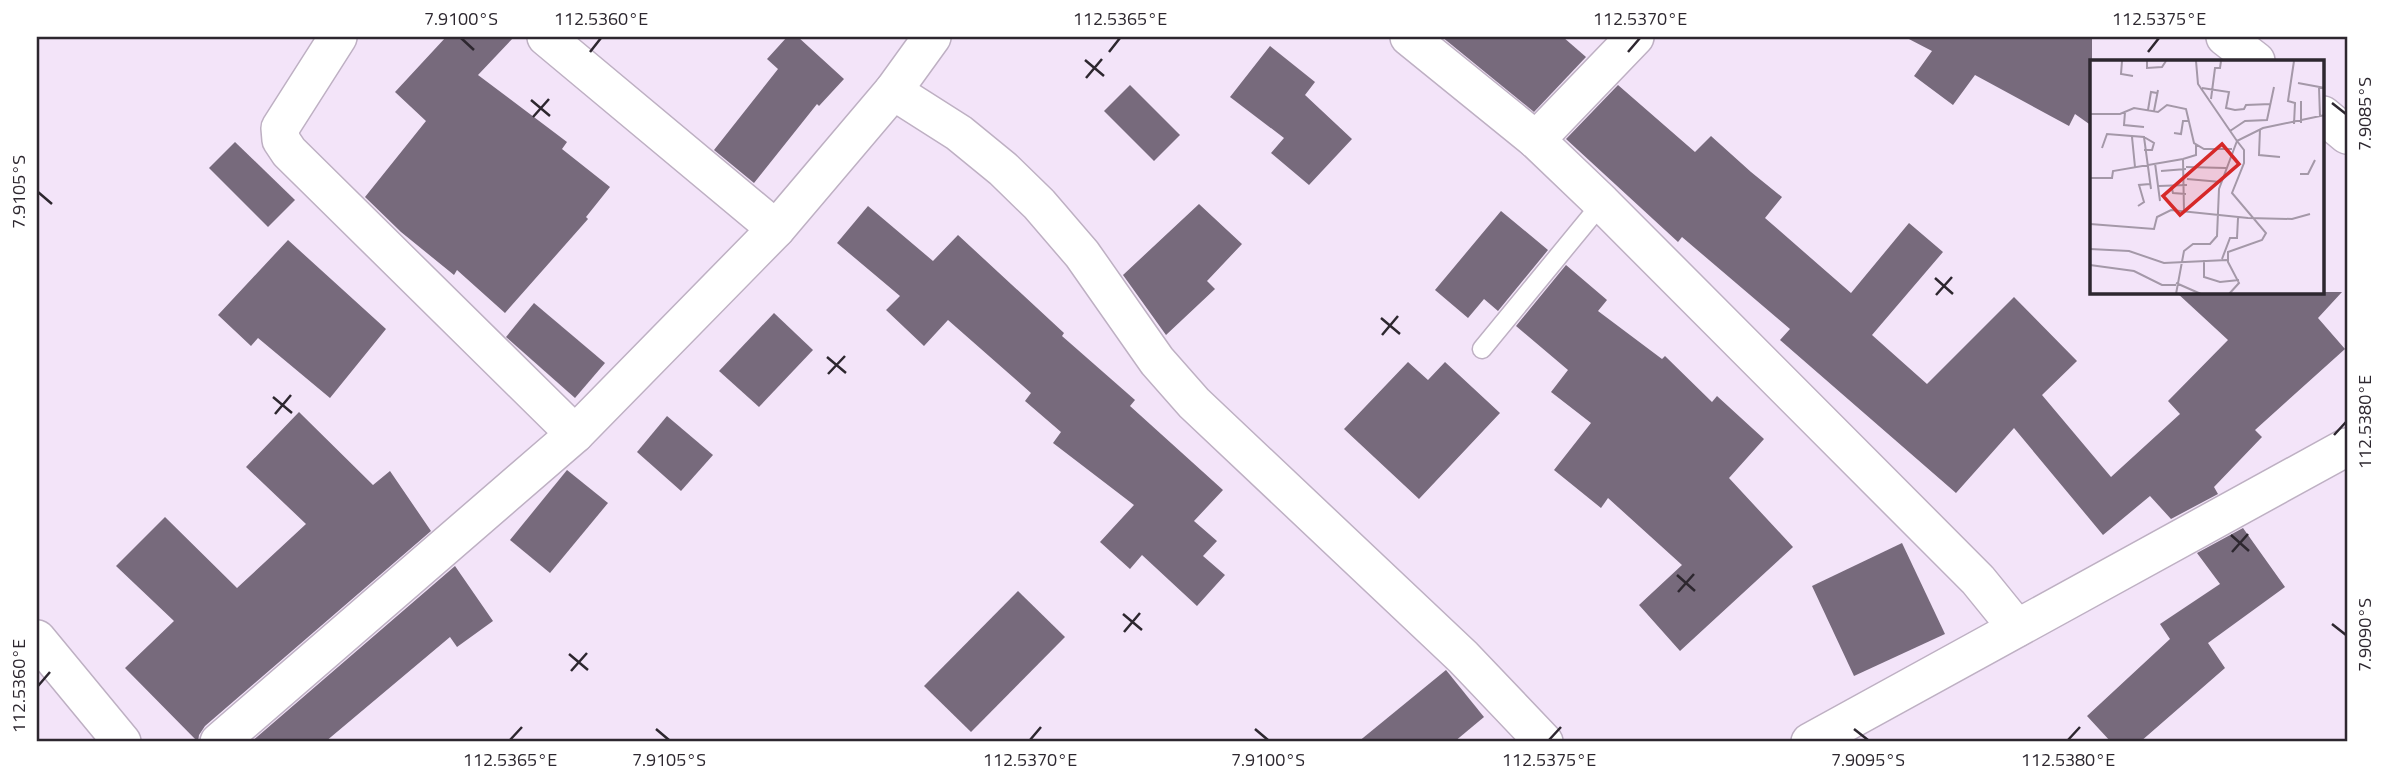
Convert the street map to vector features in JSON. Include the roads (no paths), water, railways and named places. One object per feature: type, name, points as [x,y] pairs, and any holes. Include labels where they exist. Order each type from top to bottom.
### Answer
[{"type":"street","points":[[338,37],[280,128],[281,141],[289,152],[575,434]]},
{"type":"street","points":[[546,37],[776,229]]},
{"type":"street","points":[[219,742],[575,434],[776,229],[893,91],[932,37]]},
{"type":"street","points":[[1409,37],[1536,140],[1602,202],[1978,580],[2017,628]]},
{"type":"street","points":[[1536,140],[1635,37]]},
{"type":"street","points":[[2225,37],[2255,60]]},
{"type":"street","points":[[893,91],[959,133],[1003,169],[1039,204],[1082,254],[1157,361],[1194,402],[1462,657],[1544,742]]},
{"type":"street","points":[[2324,116],[2347,135]]},
{"type":"street","points":[[1810,742],[2347,447]]},
{"type":"street","points":[[37,639],[122,742]]},
{"type":"lane","points":[[1482,349],[1602,202]]}]
